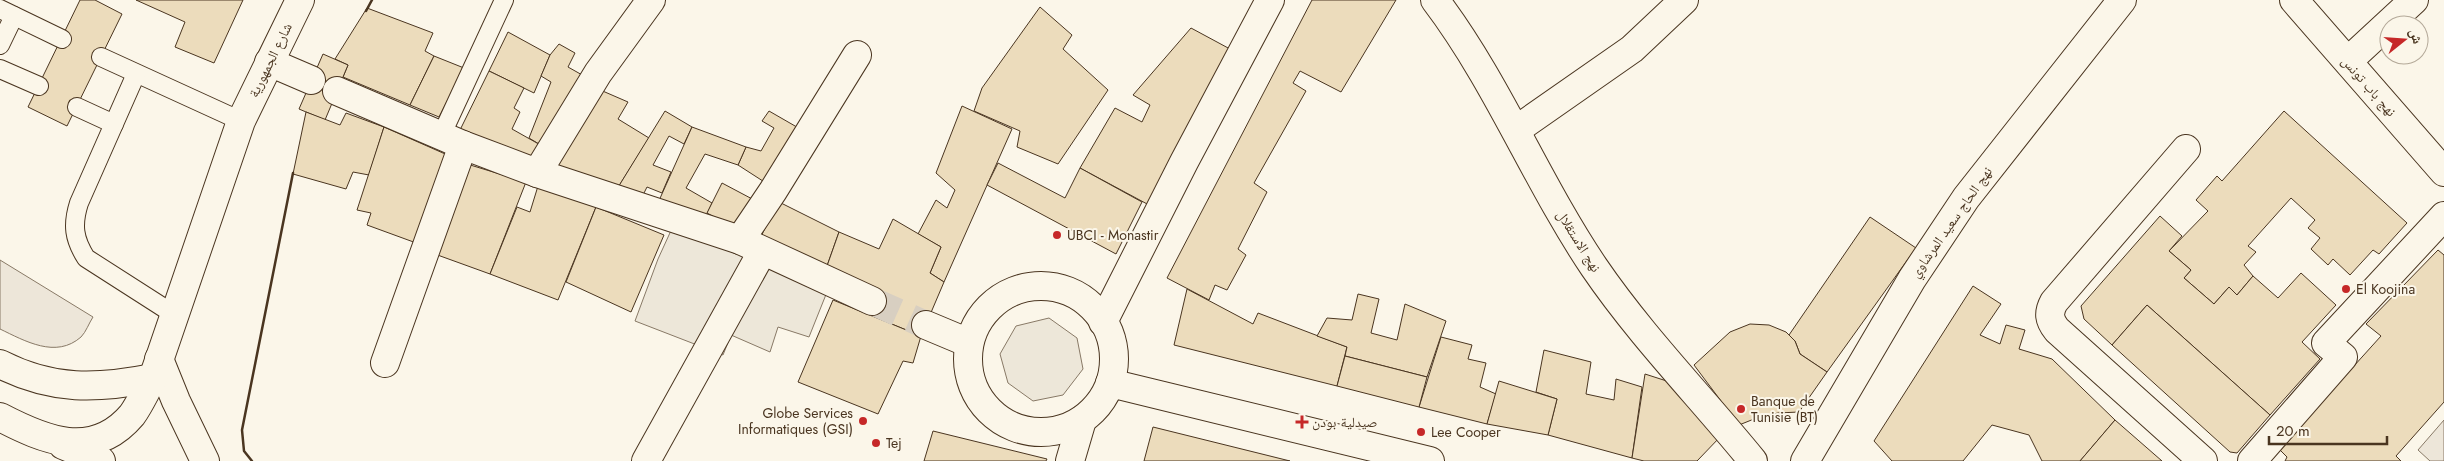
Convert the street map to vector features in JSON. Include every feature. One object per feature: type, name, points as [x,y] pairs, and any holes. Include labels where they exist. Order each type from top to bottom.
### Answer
[{"type":"street","name":"شارع الجمهورية","points":[[59,444],[91,442],[106,436],[120,427],[131,416],[156,369],[241,121],[300,0]]},
{"type":"street","points":[[537,174],[598,73],[651,0]]},
{"type":"street","points":[[1103,322],[1184,162],[1270,0]]},
{"type":"street","name":"نهج الاستقلال","points":[[1435,0],[1516,130],[1594,267],[1645,333],[1753,461]]},
{"type":"street","points":[[1516,130],[1632,49],[1684,0]]},
{"type":"street","name":"نهج الحاج سعيد المرشاوي","points":[[1805,461],[1912,279],[1966,198],[2122,0]]},
{"type":"street","name":"نهج باب تونس","points":[[2294,0],[2444,172]]},
{"type":"street","points":[[2348,61],[2414,0]]},
{"type":"street","points":[[646,461],[751,246],[773,191],[857,55]]},
{"type":"street","points":[[270,62],[311,80]]},
{"type":"street","points":[[337,91],[452,141],[537,174],[751,246],[872,301]]},
{"type":"street","points":[[385,363],[452,141]]},
{"type":"street","points":[[2186,150],[2054,302],[2049,313],[2050,320],[2057,330],[2203,461]]},
{"type":"street","points":[[2252,461],[2343,357],[2326,343],[2444,216]]},
{"type":"street","points":[[1029,285],[1054,286],[1078,295],[1097,311],[1103,322],[1110,333],[1114,358],[1110,383],[1100,403],[1082,420],[1062,430],[1038,432],[1016,428],[995,416],[979,399],[970,377],[967,354],[969,343],[972,331],[985,309],[1005,294],[1029,285]]},
{"type":"street","points":[[926,325],[969,343]]},
{"type":"street","points":[[0,364],[35,380],[92,387],[156,369],[176,401],[205,461]]},
{"type":"street","points":[[1110,383],[1430,461]]},
{"type":"street","points":[[0,417],[32,434],[101,461]]},
{"type":"street","points":[[1070,461],[1082,420]]},
{"type":"lane","points":[[452,141],[504,0]]},
{"type":"lane","points":[[0,45],[7,12],[62,39]]},
{"type":"lane","points":[[101,57],[241,121]]},
{"type":"lane","points":[[0,69],[39,86]]},
{"type":"lane","points":[[136,74],[75,217],[74,232],[78,246],[86,258],[98,268],[175,315]]},
{"type":"lane","points":[[77,107],[114,124]]},
{"type":"shaded area","points":[[674,224],[829,287],[809,337],[778,327],[770,352],[731,335],[723,355],[635,321],[658,259]]},
{"type":"shaded area","points":[[0,260],[93,317],[81,337],[61,347],[40,346],[0,329]]},
{"type":"shaded area","points":[[1049,318],[1077,338],[1083,369],[1063,395],[1033,401],[1008,383],[1000,354],[1016,326]]},
{"type":"shaded area","points":[[2444,420],[2444,461],[2430,461],[2418,450]]},
{"type":"building","points":[[80,0],[95,0],[122,14],[67,126],[28,107]]},
{"type":"building","points":[[136,0],[243,0],[214,63],[175,47],[185,22]]},
{"type":"building","points":[[1312,0],[1396,0],[1341,92],[1300,71],[1293,83],[1306,91],[1254,183],[1267,192],[1238,249],[1246,255],[1227,290],[1215,285],[1209,300],[1167,278]]},
{"type":"building","points":[[1040,7],[1072,35],[1063,49],[1108,90],[1058,164],[1017,147],[1020,131],[974,111],[982,88]]},
{"type":"building","points":[[367,8],[433,33],[425,51],[434,56],[410,105],[343,77],[348,65],[335,59]]},
{"type":"building","points":[[1191,28],[1230,49],[1149,205],[1080,168],[1115,108],[1142,122],[1150,105],[1133,95]]},
{"type":"building","points":[[508,32],[550,55],[534,93],[489,71]]},
{"type":"building","points":[[559,44],[575,53],[568,67],[584,76],[544,147],[529,138],[551,82],[541,76],[550,55]]},
{"type":"building","points":[[323,54],[348,65],[325,120],[299,109]]},
{"type":"building","points":[[434,56],[464,68],[439,117],[410,105]]},
{"type":"building","points":[[489,71],[524,88],[514,108],[520,112],[512,129],[544,147],[535,161],[460,130]]},
{"type":"building","points":[[598,89],[628,102],[618,119],[649,138],[617,189],[555,167]]},
{"type":"building","points":[[962,106],[1012,129],[944,282],[930,273],[941,247],[918,234],[936,200],[947,208],[955,190],[936,173]]},
{"type":"building","points":[[665,111],[692,127],[684,144],[669,136],[653,165],[671,172],[662,193],[647,187],[641,199],[617,189]]},
{"type":"building","points":[[769,111],[802,130],[769,185],[738,165],[746,147],[761,151],[774,128],[762,121]]},
{"type":"building","points":[[2284,111],[2407,223],[2379,254],[2373,250],[2350,275],[2333,259],[2328,265],[2311,249],[2320,238],[2308,228],[2315,220],[2291,198],[2248,246],[2256,252],[2244,265],[2253,276],[2237,295],[2229,287],[2214,304],[2184,278],[2191,270],[2169,251],[2208,211],[2196,200],[2217,176],[2222,181]]},
{"type":"building","points":[[306,112],[340,125],[346,113],[384,127],[369,175],[353,172],[346,189],[293,174]]},
{"type":"building","points":[[384,127],[452,157],[419,244],[367,225],[371,213],[357,210]]},
{"type":"building","points":[[692,127],[746,147],[738,165],[705,154],[686,188],[712,203],[704,220],[657,205]]},
{"type":"building","points":[[998,163],[1065,198],[1080,168],[1142,202],[1116,254],[987,185]]},
{"type":"building","points":[[467,164],[526,182],[490,274],[432,253]]},
{"type":"building","points":[[722,183],[756,201],[741,231],[707,213]]},
{"type":"building","points":[[538,186],[596,207],[558,300],[490,274],[517,207],[530,212]]},
{"type":"building","points":[[779,202],[839,232],[827,266],[759,240]]},
{"type":"building","points":[[596,207],[664,235],[631,312],[566,282]]},
{"type":"building","points":[[2160,216],[2182,236],[2169,251],[2191,270],[2184,278],[2214,304],[2229,287],[2237,295],[2253,276],[2278,298],[2301,273],[2336,305],[2302,342],[2320,359],[2270,415],[2147,305],[2112,345],[2084,319],[2081,306]]},
{"type":"building","points":[[1870,217],[1916,248],[1827,372],[1800,354],[1795,341],[1789,335]]},
{"type":"building","points":[[893,219],[941,247],[930,273],[944,282],[921,336],[867,314],[876,289],[827,266],[839,232],[879,249]]},
{"type":"building","points":[[2438,250],[2444,255],[2444,402],[2396,456],[2401,461],[2285,461],[2287,457],[2279,449],[2381,336],[2366,324]]},
{"type":"building","points":[[1973,286],[2001,304],[1980,335],[2000,344],[2006,325],[2025,330],[2019,349],[2052,359],[2115,420],[2080,461],[2042,461],[2029,435],[1992,425],[1963,461],[1892,461],[1874,441]]},
{"type":"building","points":[[1187,289],[1253,324],[1258,313],[1347,347],[1337,386],[1174,345]]},
{"type":"building","points":[[1358,294],[1379,299],[1371,333],[1397,340],[1405,304],[1446,321],[1427,377],[1345,356],[1347,347],[1317,336],[1327,318],[1352,320]]},
{"type":"building","points":[[833,300],[921,336],[913,363],[903,361],[878,414],[798,382]]},
{"type":"building","points":[[2147,305],[2270,415],[2237,453],[2230,452],[2112,345]]},
{"type":"building","points":[[1750,324],[1769,325],[1786,332],[1795,341],[1800,354],[1827,372],[1799,412],[1778,413],[1759,417],[1739,425],[1694,365],[1730,332]]},
{"type":"building","points":[[1441,337],[1472,345],[1468,359],[1486,363],[1480,387],[1496,394],[1487,424],[1419,407]]},
{"type":"building","points":[[1544,350],[1591,362],[1586,394],[1614,400],[1616,379],[1642,387],[1632,458],[1548,435],[1557,399],[1536,392]]},
{"type":"building","points":[[1345,356],[1427,377],[1419,407],[1337,386]]},
{"type":"building","points":[[1645,374],[1676,384],[1721,436],[1697,461],[1644,461],[1632,458]]},
{"type":"building","points":[[1499,381],[1557,399],[1548,435],[1487,424]]},
{"type":"building","points":[[2115,420],[2162,461],[2080,461]]},
{"type":"building","points":[[1153,427],[1290,461],[1144,461]]},
{"type":"building","points":[[933,431],[1047,459],[1046,461],[924,461]]},
{"type":"tunnel","points":[[872,301],[926,325]]},
{"type":"wall","points":[[366,11],[372,0]]},
{"type":"wall","points":[[252,461],[244,451],[242,430],[293,173]]},
{"type":"place","name":"UBCI - Monastir","points":[[1057,235]]},
{"type":"place","name":"El Koojina","points":[[2346,289]]},
{"type":"place","name":"Banque de Tunisie (BT)","points":[[1741,409]]},
{"type":"place","name":"Globe Services Informatiques (GSI)","points":[[863,421]]},
{"type":"place","name":"صيدلية بودن","points":[[1302,422]]},
{"type":"place","name":"Lee Cooper","points":[[1421,432]]},
{"type":"place","name":"Tej","points":[[876,443]]}]
